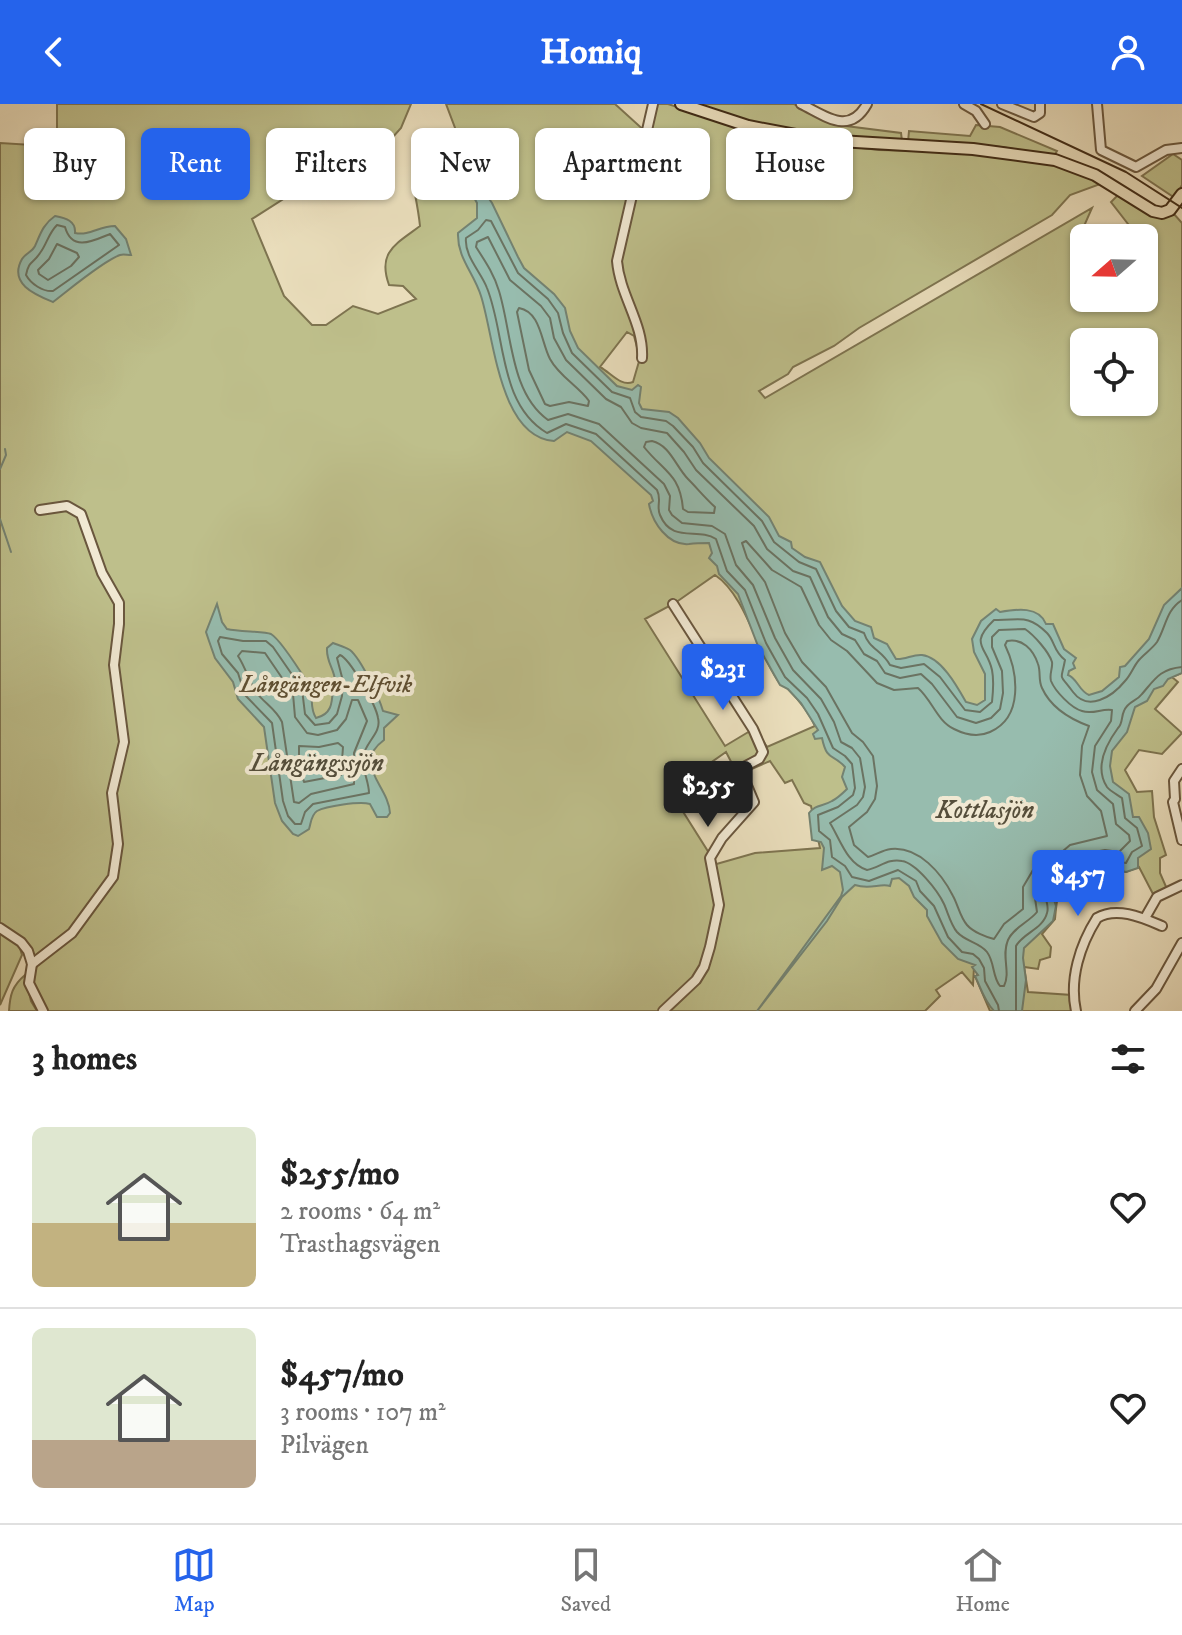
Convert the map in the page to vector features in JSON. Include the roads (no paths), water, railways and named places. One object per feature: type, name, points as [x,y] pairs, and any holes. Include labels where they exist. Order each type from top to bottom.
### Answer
[{"type":"main road","points":[[681,104],[748,126],[822,140],[973,149],[1055,160],[1095,175],[1157,212],[1170,210],[1182,194]]},
{"type":"street","points":[[642,358],[641,333],[619,277],[617,261],[653,104]]},
{"type":"street","points":[[801,104],[839,122],[848,122],[857,117],[867,104]]},
{"type":"street","points":[[964,104],[976,111],[985,124]]},
{"type":"street","points":[[1002,104],[1034,117],[1040,113],[1040,104]]},
{"type":"street","points":[[1097,104],[1101,150],[1136,167],[1166,150],[1182,148]]},
{"type":"street","points":[[32,964],[72,933],[113,877],[118,844],[112,793],[124,742],[114,665],[119,603],[102,573],[81,514],[67,506],[40,510]]},
{"type":"street","points":[[663,1011],[696,980],[704,967],[719,905],[710,858],[722,838],[754,802],[740,769],[759,759],[763,752],[753,729],[673,604]]},
{"type":"street","points":[[1182,769],[1174,781],[1173,802],[1182,840]]},
{"type":"street","points":[[1145,918],[1157,897],[1182,885]]},
{"type":"street","points":[[1076,1011],[1073,999],[1075,971],[1097,918],[1112,912],[1145,918],[1162,926]]},
{"type":"street","points":[[0,928],[21,942],[30,954],[29,983],[43,1011]]},
{"type":"street","points":[[1135,1011],[1156,989],[1182,943]]},
{"type":"water","name":"Kottlasjön","points":[[475,200],[490,200],[492,203],[524,268],[565,308],[578,348],[617,386],[632,390],[638,385],[641,387],[639,403],[642,409],[669,412],[678,418],[709,458],[769,517],[779,536],[791,542],[792,548],[805,557],[820,562],[842,606],[855,621],[871,627],[874,638],[887,644],[896,659],[922,655],[936,661],[948,673],[966,702],[977,705],[985,700],[985,674],[974,652],[972,639],[981,621],[996,609],[1000,612],[1033,612],[1046,624],[1053,624],[1064,649],[1076,658],[1073,663],[1075,668],[1068,675],[1089,695],[1102,691],[1119,677],[1120,667],[1125,666],[1149,639],[1164,605],[1182,588],[1182,673],[1154,689],[1147,701],[1135,707],[1127,732],[1112,751],[1110,766],[1113,782],[1129,794],[1133,817],[1139,817],[1148,833],[1151,849],[1138,858],[1138,868],[1126,872],[1105,867],[1082,874],[1079,881],[1052,893],[1056,906],[1053,921],[1024,948],[1026,980],[1022,1011],[994,1011],[975,976],[978,975],[972,967],[975,965],[958,959],[942,943],[927,916],[927,910],[899,878],[892,879],[890,886],[855,885],[842,897],[757,1011],[841,896],[840,872],[832,866],[822,870],[824,848],[821,842],[812,840],[809,813],[847,789],[842,777],[845,767],[828,754],[822,738],[815,739],[813,734],[818,730],[801,703],[780,685],[758,646],[738,594],[709,558],[712,553],[709,543],[681,544],[662,532],[649,504],[653,501],[651,495],[591,441],[567,432],[554,441],[536,435],[521,422],[502,382],[481,296],[458,242],[458,233],[477,218]]},
{"type":"water","points":[[55,216],[72,223],[75,233],[115,226],[126,239],[131,255],[120,255],[105,263],[53,302],[21,282],[19,268],[23,257],[34,248],[45,226]]},
{"type":"water","name":"Långängssjön","points":[[217,604],[227,629],[268,633],[280,643],[309,685],[316,718],[329,710],[332,702],[335,680],[327,648],[333,643],[354,655],[383,711],[398,715],[384,728],[384,740],[371,758],[374,775],[388,803],[390,813],[387,817],[377,817],[370,804],[365,803],[328,807],[317,811],[309,829],[298,836],[282,821],[275,803],[264,727],[238,699],[233,682],[215,658],[206,632]]},
{"type":"waterway","points":[[0,469],[6,455],[5,449]]},
{"type":"waterway","points":[[0,519],[11,552]]},
{"type":"tram line","points":[[981,104],[1126,172],[1182,208]]},
{"type":"park label","name":"Långängen-Elfvik","points":[[326,685]]}]
